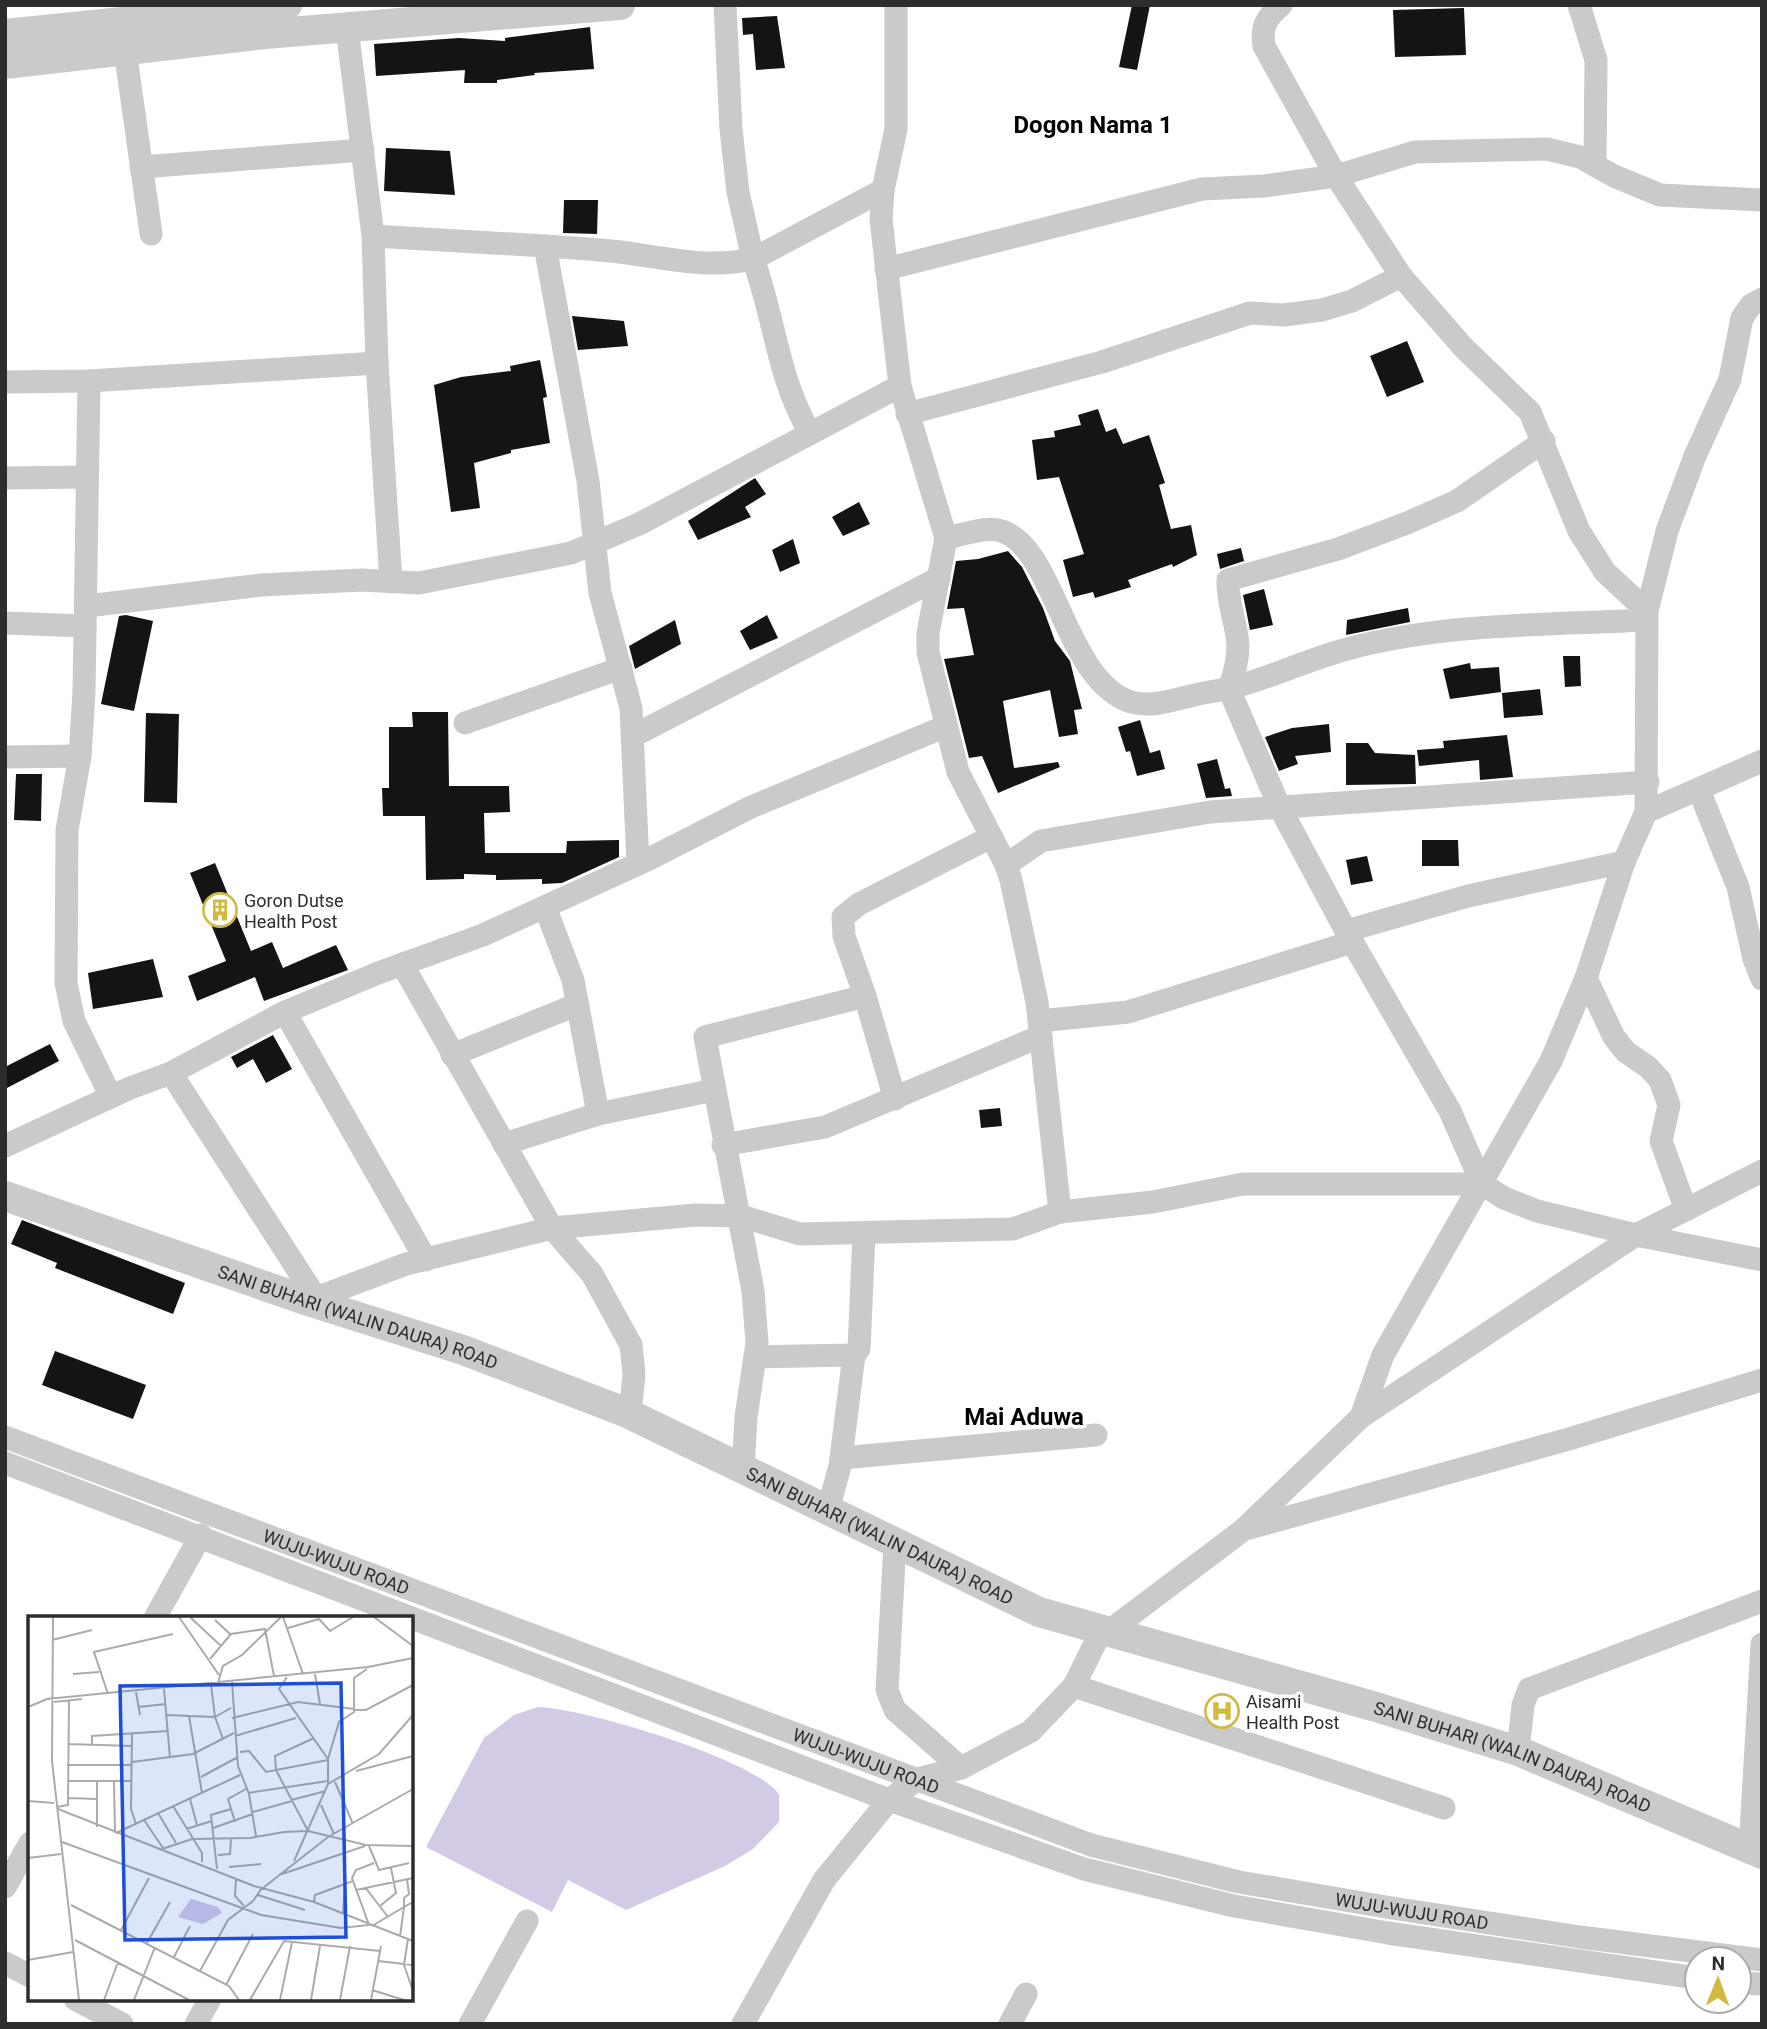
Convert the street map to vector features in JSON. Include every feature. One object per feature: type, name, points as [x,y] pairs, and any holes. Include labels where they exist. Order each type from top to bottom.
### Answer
[{"type":"street","points":[[5,34],[287,5]]},
{"type":"street","points":[[5,64],[347,28],[620,5]]},
{"type":"street","points":[[725,5],[731,129],[738,192],[753,259],[769,301],[782,375],[810,433]]},
{"type":"street","points":[[896,5],[897,129],[883,190],[881,219],[900,386],[946,538],[928,653],[944,727],[958,772],[1006,865],[1040,1028],[1060,1212]]},
{"type":"street","points":[[1281,5],[1266,19],[1262,34],[1264,46],[1336,176],[1401,276],[1463,347],[1530,412],[1579,531],[1605,572],[1646,616]]},
{"type":"street","points":[[1579,5],[1596,60],[1595,164]]},
{"type":"street","points":[[347,28],[373,236],[377,363],[391,582]]},
{"type":"street","points":[[125,50],[151,234]]},
{"type":"street","points":[[886,270],[1202,189],[1265,186],[1336,176],[1415,152],[1547,149],[1595,164],[1614,176],[1660,195],[1762,200]]},
{"type":"street","points":[[141,167],[363,150]]},
{"type":"street","points":[[373,236],[513,242],[621,252],[677,263],[725,265],[753,259],[883,190]]},
{"type":"street","points":[[545,246],[588,481],[600,593],[631,708],[638,864]]},
{"type":"street","points":[[907,414],[1102,362],[1250,313],[1284,315],[1322,310],[1352,301],[1401,276]]},
{"type":"street","points":[[1361,1417],[1383,1355],[1551,1061],[1586,978],[1624,862],[1646,812],[1646,616],[1667,531],[1695,456],[1730,379],[1742,318],[1751,305],[1762,299]]},
{"type":"street","points":[[5,382],[89,381],[377,363]]},
{"type":"street","points":[[89,381],[86,616],[80,756],[67,830],[66,983],[74,1021],[111,1097]]},
{"type":"street","points":[[5,623],[86,616],[261,585],[362,580],[419,583],[571,553],[639,524],[900,386]]},
{"type":"street","points":[[1482,1184],[1450,1111],[1349,936],[1279,806],[1229,689],[1236,667],[1238,645],[1228,594],[1228,580],[1338,550],[1407,523],[1457,501],[1544,442]]},
{"type":"street","points":[[5,478],[88,477]]},
{"type":"street","points":[[946,538],[997,530],[1015,537],[1031,556],[1075,643],[1095,674],[1113,692],[1130,702],[1151,704],[1229,689],[1350,648],[1416,635],[1646,616]]},
{"type":"street","points":[[633,736],[939,578]]},
{"type":"street","points":[[465,723],[621,668]]},
{"type":"street","points":[[5,1146],[111,1097],[171,1073],[285,1012],[402,964],[483,935],[638,864],[751,807],[944,727]]},
{"type":"street","points":[[5,757],[80,756]]},
{"type":"street","points":[[1646,812],[1762,761]]},
{"type":"street","points":[[1006,865],[1041,841],[1210,812],[1648,782]]},
{"type":"street","points":[[1699,790],[1738,887],[1754,960],[1762,979]]},
{"type":"street","points":[[895,1099],[865,996],[844,936],[843,917],[859,904],[991,837]]},
{"type":"street","points":[[723,1145],[825,1127],[895,1099],[1040,1028],[1128,1012],[1468,896],[1624,862]]},
{"type":"street","points":[[545,907],[573,980],[598,1114]]},
{"type":"street","points":[[402,964],[552,1228],[592,1274],[631,1345],[634,1374],[630,1415]]},
{"type":"street","points":[[1586,978],[1614,1037],[1626,1052],[1648,1067],[1660,1080],[1669,1105],[1661,1141],[1686,1210]]},
{"type":"street","points":[[744,1469],[746,1417],[755,1357],[753,1291],[741,1216],[723,1145],[705,1046],[706,1035],[865,996]]},
{"type":"street","points":[[452,1055],[576,1005]]},
{"type":"street","points":[[285,1012],[426,1260]]},
{"type":"street","points":[[171,1073],[312,1299],[426,1260],[552,1228],[696,1215],[741,1216],[800,1234],[1013,1229],[1060,1212],[1153,1202],[1243,1184],[1482,1184],[1504,1198],[1537,1211],[1636,1235],[1762,1260]]},
{"type":"street","points":[[504,1144],[598,1114],[714,1090]]},
{"type":"street","points":[[743,2024],[824,1880],[889,1800],[918,1779],[961,1768],[1031,1731],[1074,1686],[1105,1630],[1243,1530],[1361,1417],[1636,1235],[1762,1171]]},
{"type":"street","name":"SANI BUHARI (WALIN DAURA) ROAD","points":[[5,1196],[463,1350],[630,1415],[1039,1612],[1376,1707],[1518,1751],[1756,1852]]},
{"type":"street","points":[[828,1510],[841,1458],[854,1355],[859,1349],[864,1234]]},
{"type":"street","points":[[755,1357],[854,1355]]},
{"type":"street","points":[[1243,1530],[1762,1380]]},
{"type":"street","points":[[841,1458],[1096,1435]]},
{"type":"street","name":"WUJU-WUJU ROAD","points":[[5,1437],[1091,1845],[1239,1882],[1580,1937],[1762,1960]]},
{"type":"street","name":"WUJU-WUJU ROAD","points":[[5,1463],[411,1616]]},
{"type":"street","points":[[156,1616],[201,1535]]},
{"type":"street","points":[[895,1543],[887,1690],[895,1710],[961,1768]]},
{"type":"street","points":[[1518,1751],[1523,1705],[1529,1689],[1762,1601]]},
{"type":"street","name":"WUJU-WUJU ROAD","points":[[413,1617],[889,1800],[1084,1869],[1234,1906],[1401,1935],[1683,1976]]},
{"type":"street","points":[[1756,1852],[1762,1644]]},
{"type":"street","points":[[1074,1686],[1444,1808]]},
{"type":"street","points":[[5,1887],[28,1847]]},
{"type":"street","points":[[470,2024],[527,1921]]},
{"type":"street","points":[[5,1963],[28,1975]]},
{"type":"street","points":[[1010,2024],[1026,1994]]},
{"type":"street","points":[[79,2001],[122,2024]]},
{"type":"street","points":[[196,2024],[209,2001]]},
{"type":"shaded area","points":[[538,1707],[591,1716],[627,1726],[704,1751],[737,1766],[763,1780],[779,1794],[779,1822],[753,1849],[725,1866],[626,1910],[568,1880],[552,1912],[426,1847],[484,1738],[514,1715]]},
{"type":"building","points":[[1132,5],[1150,5],[1137,70],[1119,67]]},
{"type":"building","points":[[1464,8],[1466,55],[1395,57],[1393,10]]},
{"type":"building","points":[[777,16],[785,68],[756,70],[753,34],[743,35],[742,18]]},
{"type":"building","points":[[590,27],[594,69],[534,73],[535,75],[497,80],[497,83],[464,83],[465,70],[376,76],[374,44],[459,38],[505,41],[505,38]]},
{"type":"building","points":[[386,148],[450,151],[455,195],[384,191]]},
{"type":"building","points":[[564,200],[598,200],[597,234],[563,233]]},
{"type":"building","points":[[572,316],[624,321],[628,346],[578,350]]},
{"type":"building","points":[[1407,341],[1424,382],[1387,397],[1370,356]]},
{"type":"building","points":[[540,360],[547,397],[543,398],[550,443],[511,450],[511,453],[474,463],[480,508],[451,512],[434,385],[461,377],[511,371],[510,366]]},
{"type":"building","points":[[1098,409],[1106,432],[1116,428],[1123,444],[1149,435],[1165,483],[1159,485],[1171,529],[1191,525],[1197,555],[1173,567],[1172,564],[1128,580],[1131,587],[1095,598],[1093,592],[1073,597],[1063,560],[1084,554],[1059,477],[1037,480],[1032,440],[1055,437],[1054,431],[1081,425],[1078,415]]},
{"type":"building","points":[[755,478],[766,494],[745,507],[751,517],[698,540],[688,521]]},
{"type":"building","points":[[859,502],[870,524],[843,536],[832,517]]},
{"type":"building","points":[[793,539],[800,563],[780,572],[772,550]]},
{"type":"building","points":[[1241,548],[1244,561],[1220,569],[1217,554]]},
{"type":"building","points":[[1008,551],[1022,567],[1043,608],[1055,641],[1070,661],[1082,709],[1074,710],[1078,734],[1059,737],[1050,690],[1003,701],[1014,768],[1058,762],[1060,767],[998,793],[982,756],[969,758],[944,659],[974,655],[964,608],[947,609],[956,561],[978,559]]},
{"type":"building","points":[[1264,589],[1273,625],[1250,630],[1243,595]]},
{"type":"building","points":[[1408,608],[1410,622],[1346,635],[1347,620]]},
{"type":"building","points":[[767,615],[778,638],[750,650],[740,631]]},
{"type":"building","points":[[119,616],[153,621],[134,711],[101,704]]},
{"type":"building","points":[[675,620],[681,644],[635,669],[629,646]]},
{"type":"building","points":[[1563,656],[1580,656],[1581,686],[1565,687]]},
{"type":"building","points":[[1470,663],[1471,669],[1499,667],[1501,692],[1450,699],[1443,669]]},
{"type":"building","points":[[1540,689],[1543,715],[1504,718],[1502,693]]},
{"type":"building","points":[[412,712],[448,712],[449,786],[509,786],[510,812],[484,813],[485,853],[566,853],[567,841],[619,840],[619,857],[562,883],[542,884],[542,879],[496,880],[496,875],[464,874],[464,879],[426,880],[425,816],[383,816],[382,788],[389,788],[389,727],[413,727]]},
{"type":"building","points":[[146,713],[179,714],[177,803],[144,802]]},
{"type":"building","points":[[1140,720],[1150,753],[1160,750],[1165,769],[1137,776],[1130,751],[1126,752],[1118,727]]},
{"type":"building","points":[[1329,724],[1331,752],[1295,756],[1298,764],[1279,771],[1265,737],[1292,728]]},
{"type":"building","points":[[1507,735],[1513,777],[1480,780],[1479,760],[1419,766],[1417,750],[1444,748],[1443,741]]},
{"type":"building","points":[[1346,743],[1368,743],[1375,753],[1415,755],[1416,784],[1346,785]]},
{"type":"building","points":[[1217,759],[1225,789],[1230,788],[1232,796],[1206,798],[1197,764]]},
{"type":"building","points":[[16,774],[42,774],[41,821],[14,820]]},
{"type":"building","points":[[1422,840],[1458,840],[1459,866],[1422,866]]},
{"type":"building","points":[[1367,856],[1373,881],[1351,885],[1346,860]]},
{"type":"building","points":[[215,863],[251,951],[272,942],[283,968],[336,945],[348,970],[264,1001],[255,977],[197,1001],[188,976],[226,961],[190,873]]},
{"type":"building","points":[[153,959],[163,997],[93,1009],[88,973]]},
{"type":"building","points":[[273,1035],[292,1069],[266,1083],[253,1059],[237,1068],[231,1057]]},
{"type":"building","points":[[50,1044],[59,1061],[5,1089],[5,1067]]},
{"type":"building","points":[[1000,1108],[1002,1126],[981,1128],[979,1110]]},
{"type":"building","points":[[22,1220],[185,1283],[173,1314],[55,1268],[57,1263],[11,1244]]},
{"type":"building","points":[[55,1351],[146,1385],[133,1419],[42,1385]]},
{"type":"place","name":"Goron Dutse Health Post","points":[[220,910]]},
{"type":"place","name":"Aisami Health Post","points":[[1222,1711]]},
{"type":"district","name":"Dogon Nama 1","points":[[1093,125]]},
{"type":"district","name":"Mai Aduwa","points":[[1024,1417]]}]
